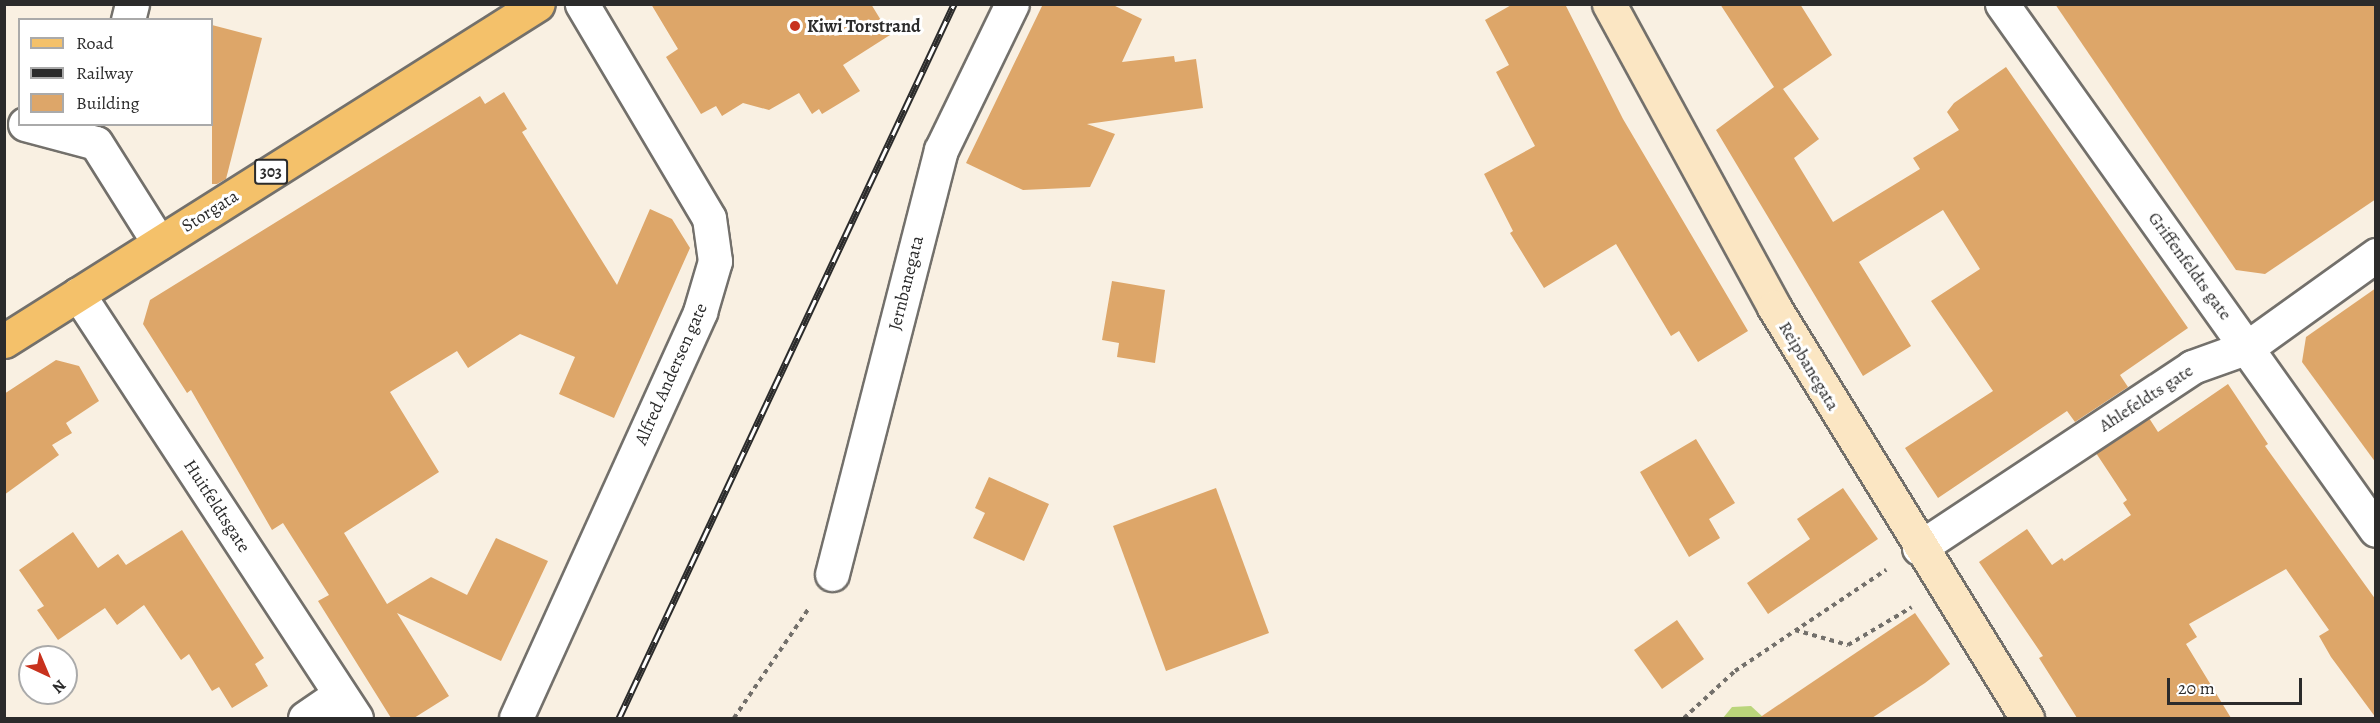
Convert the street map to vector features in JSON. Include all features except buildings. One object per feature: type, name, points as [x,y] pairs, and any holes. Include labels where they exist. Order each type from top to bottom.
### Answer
[{"type":"main road","name":"Storgata","points":[[4,341],[538,4]]},
{"type":"main road","name":"Reipbanegata","points":[[1609,4],[1774,307],[1919,548],[2027,718]]},
{"type":"street","name":"Alfred Andersen gate","points":[[516,718],[700,312],[715,261],[709,218],[582,4]]},
{"type":"street","name":"Jernbanegata","points":[[832,574],[941,150],[1012,4]]},
{"type":"street","name":"Griffenfeldts gate","points":[[2002,4],[2376,530]]},
{"type":"street","points":[[41,126],[99,134],[159,243]]},
{"type":"street","name":"Ahlefeldts gate","points":[[1919,548],[2192,367],[2248,347],[2376,255]]},
{"type":"street","name":"Huitfeldtsgate","points":[[78,294],[348,706]]},
{"type":"street","points":[[305,718],[348,706]]},
{"type":"path","points":[[1684,718],[1735,671],[1919,548]]},
{"type":"path","points":[[734,718],[832,574]]},
{"type":"path","points":[[1795,630],[1848,645],[1862,640],[1920,602]]},
{"type":"green space","points":[[1751,706],[1764,718],[1723,718],[1732,707]]},
{"type":"railway","points":[[619,718],[954,4]]},
{"type":"place","name":"Kiwi Torstrand","points":[[795,26]]}]
